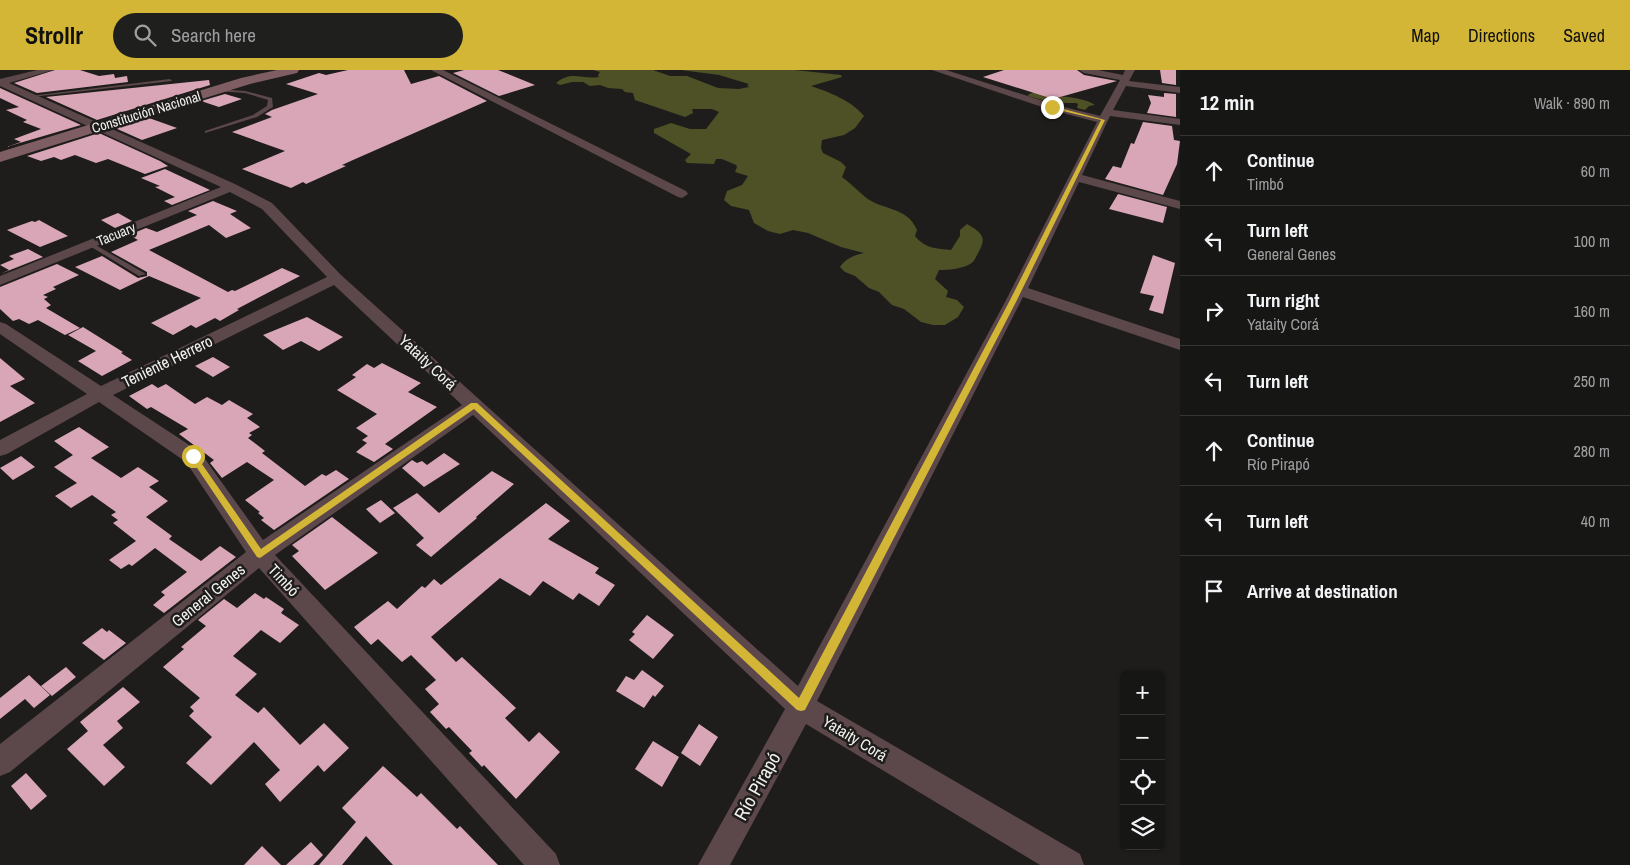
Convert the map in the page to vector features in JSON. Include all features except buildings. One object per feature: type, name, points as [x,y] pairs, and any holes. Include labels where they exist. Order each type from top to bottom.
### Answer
[{"type":"street","points":[[0,82],[48,70]]},
{"type":"street","name":"Constitución Nacional","points":[[0,157],[217,90],[292,70]]},
{"type":"street","points":[[436,70],[682,194]]},
{"type":"street","points":[[937,70],[1052,107],[1105,116],[1180,122]]},
{"type":"street","points":[[1084,70],[1126,77],[1180,90]]},
{"type":"street","points":[[1126,77],[1016,296],[1179,340]]},
{"type":"street","name":"Yataity Corá","points":[[0,82],[100,126],[231,187],[267,206],[336,278],[801,706],[1069,865]]},
{"type":"street","points":[[1075,177],[1180,205]]},
{"type":"street","name":"Tacuary","points":[[0,281],[231,187]]},
{"type":"street","name":"Teniente Herrero","points":[[0,449],[100,394],[336,278]]},
{"type":"street","name":"Río Pirapó","points":[[713,865],[801,706],[1016,296]]},
{"type":"street","name":"Timbó","points":[[0,327],[193,456],[260,554],[545,865]]},
{"type":"street","name":"General Genes","points":[[0,762],[260,554],[474,405]]},
{"type":"lane","points":[[32,96],[170,80]]},
{"type":"lane","points":[[207,132],[255,116],[270,107],[270,99],[260,95],[217,90]]},
{"type":"lane","points":[[90,244],[142,274]]},
{"type":"green space","points":[[593,70],[653,70],[670,76],[687,76],[718,88],[739,89],[749,87],[747,85],[749,84],[719,75],[681,70],[795,70],[841,75],[842,77],[811,86],[847,101],[864,116],[855,128],[844,135],[822,140],[821,148],[823,153],[841,162],[846,167],[842,177],[870,200],[907,216],[917,230],[915,236],[922,243],[936,248],[951,250],[960,236],[960,230],[967,224],[982,237],[982,244],[972,262],[967,266],[959,268],[939,270],[935,279],[948,291],[946,297],[957,300],[964,307],[958,317],[945,325],[921,322],[904,309],[892,305],[879,292],[869,288],[855,276],[845,272],[840,267],[851,257],[864,253],[841,247],[808,233],[793,230],[780,234],[768,231],[754,223],[749,210],[731,206],[724,200],[727,191],[742,185],[748,176],[735,172],[736,165],[722,159],[716,159],[714,164],[687,163],[685,160],[691,154],[654,133],[654,129],[671,123],[690,129],[706,129],[719,112],[712,109],[692,109],[693,113],[685,117],[635,100],[633,93],[625,92],[622,89],[608,88],[600,85],[590,86],[583,82],[560,85],[556,83],[572,76],[599,77],[600,72]]},
{"type":"green space","points":[[1035,92],[1049,98],[1059,96],[1072,97],[1095,105],[1089,106],[1085,110],[1077,108],[1078,104],[1076,103],[1053,103],[1028,96]]},
{"type":"route","points":[[193,456],[260,554],[474,405],[801,706],[1013,302],[1103,120],[1052,107]]}]
